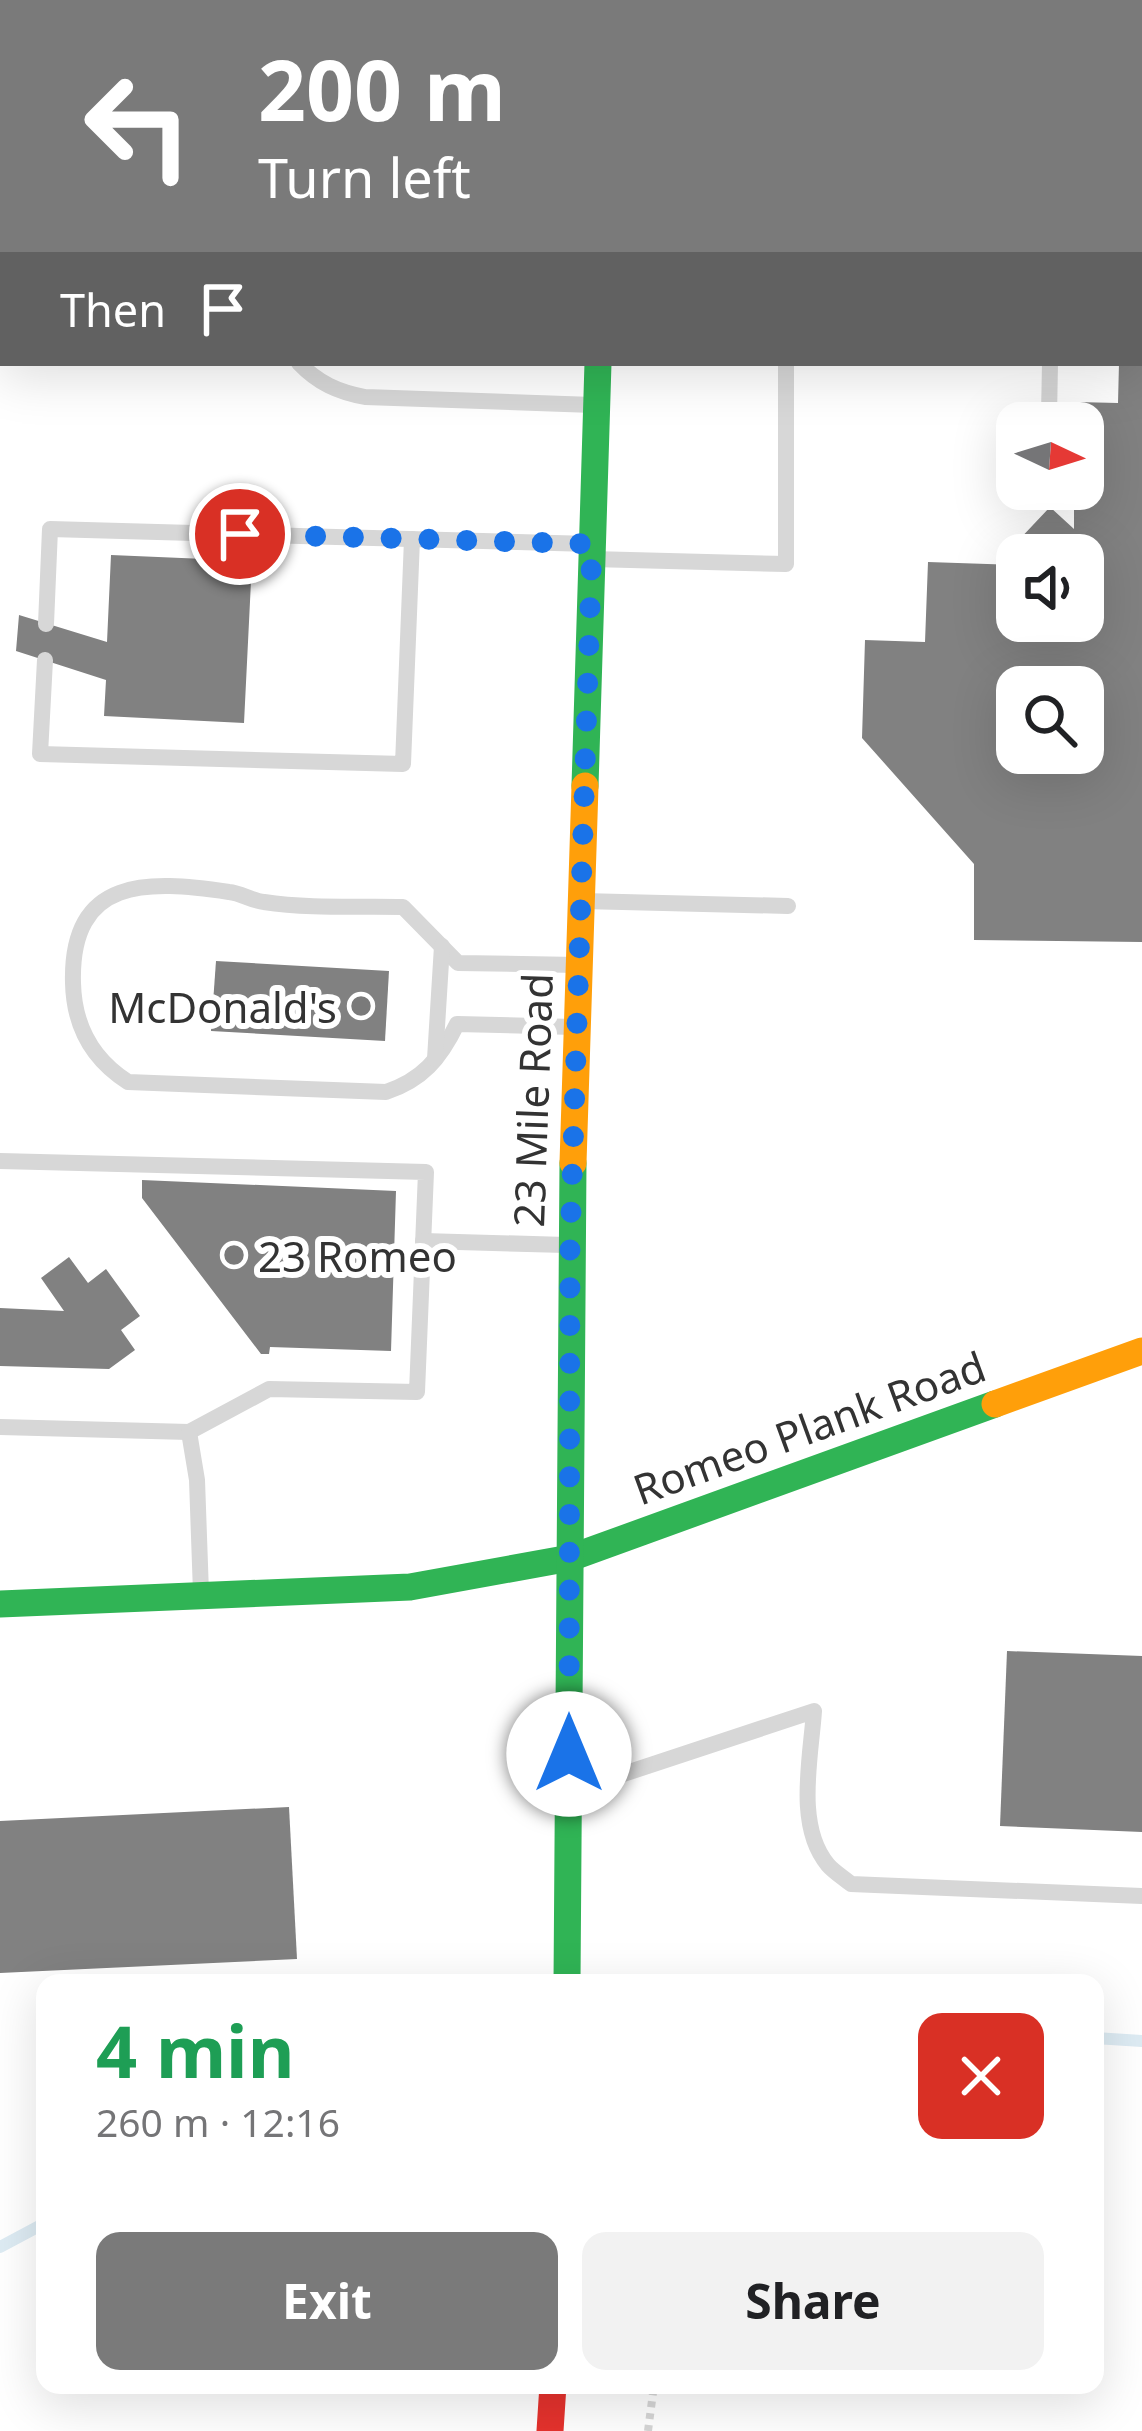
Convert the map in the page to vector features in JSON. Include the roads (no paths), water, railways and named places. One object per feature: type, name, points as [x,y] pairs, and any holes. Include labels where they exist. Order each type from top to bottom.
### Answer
[{"type":"main road","name":"23 Mile Road","points":[[568,1971],[570,1245],[598,366]]},
{"type":"main road","name":"Romeo Plank Road","points":[[0,1604],[410,1587],[570,1558],[1142,1351]]},
{"type":"main road","points":[[550,2431],[552,2394]]},
{"type":"lane","points":[[302,366],[340,392],[365,397],[596,405]]},
{"type":"lane","points":[[46,624],[50,529],[412,539],[786,564],[786,366]]},
{"type":"lane","points":[[1049,402],[1050,366]]},
{"type":"lane","points":[[45,660],[40,754],[403,764],[412,539]]},
{"type":"lane","points":[[577,1027],[457,1024],[435,1062],[412,1083],[386,1092],[128,1082],[108,1070],[79,1025],[73,971],[77,940],[89,914],[106,897],[129,887],[232,892],[262,902],[403,907],[458,963],[578,964]]},
{"type":"lane","points":[[581,902],[788,906]]},
{"type":"lane","points":[[435,1062],[442,946]]},
{"type":"lane","points":[[0,1161],[426,1172],[417,1392],[269,1389],[189,1432],[0,1427]]},
{"type":"lane","points":[[423,1240],[570,1245]]},
{"type":"lane","points":[[189,1432],[197,1480],[201,1596]]},
{"type":"lane","points":[[569,1792],[814,1711],[808,1796],[813,1832],[826,1863],[851,1884],[1142,1896]]},
{"type":"waterway","points":[[1104,2039],[1142,2041]]},
{"type":"waterway","points":[[0,2247],[36,2228]]},
{"type":"place","name":"McDonald's","points":[[361,1006]]},
{"type":"place","name":"23 Romeo","points":[[234,1255]]}]
